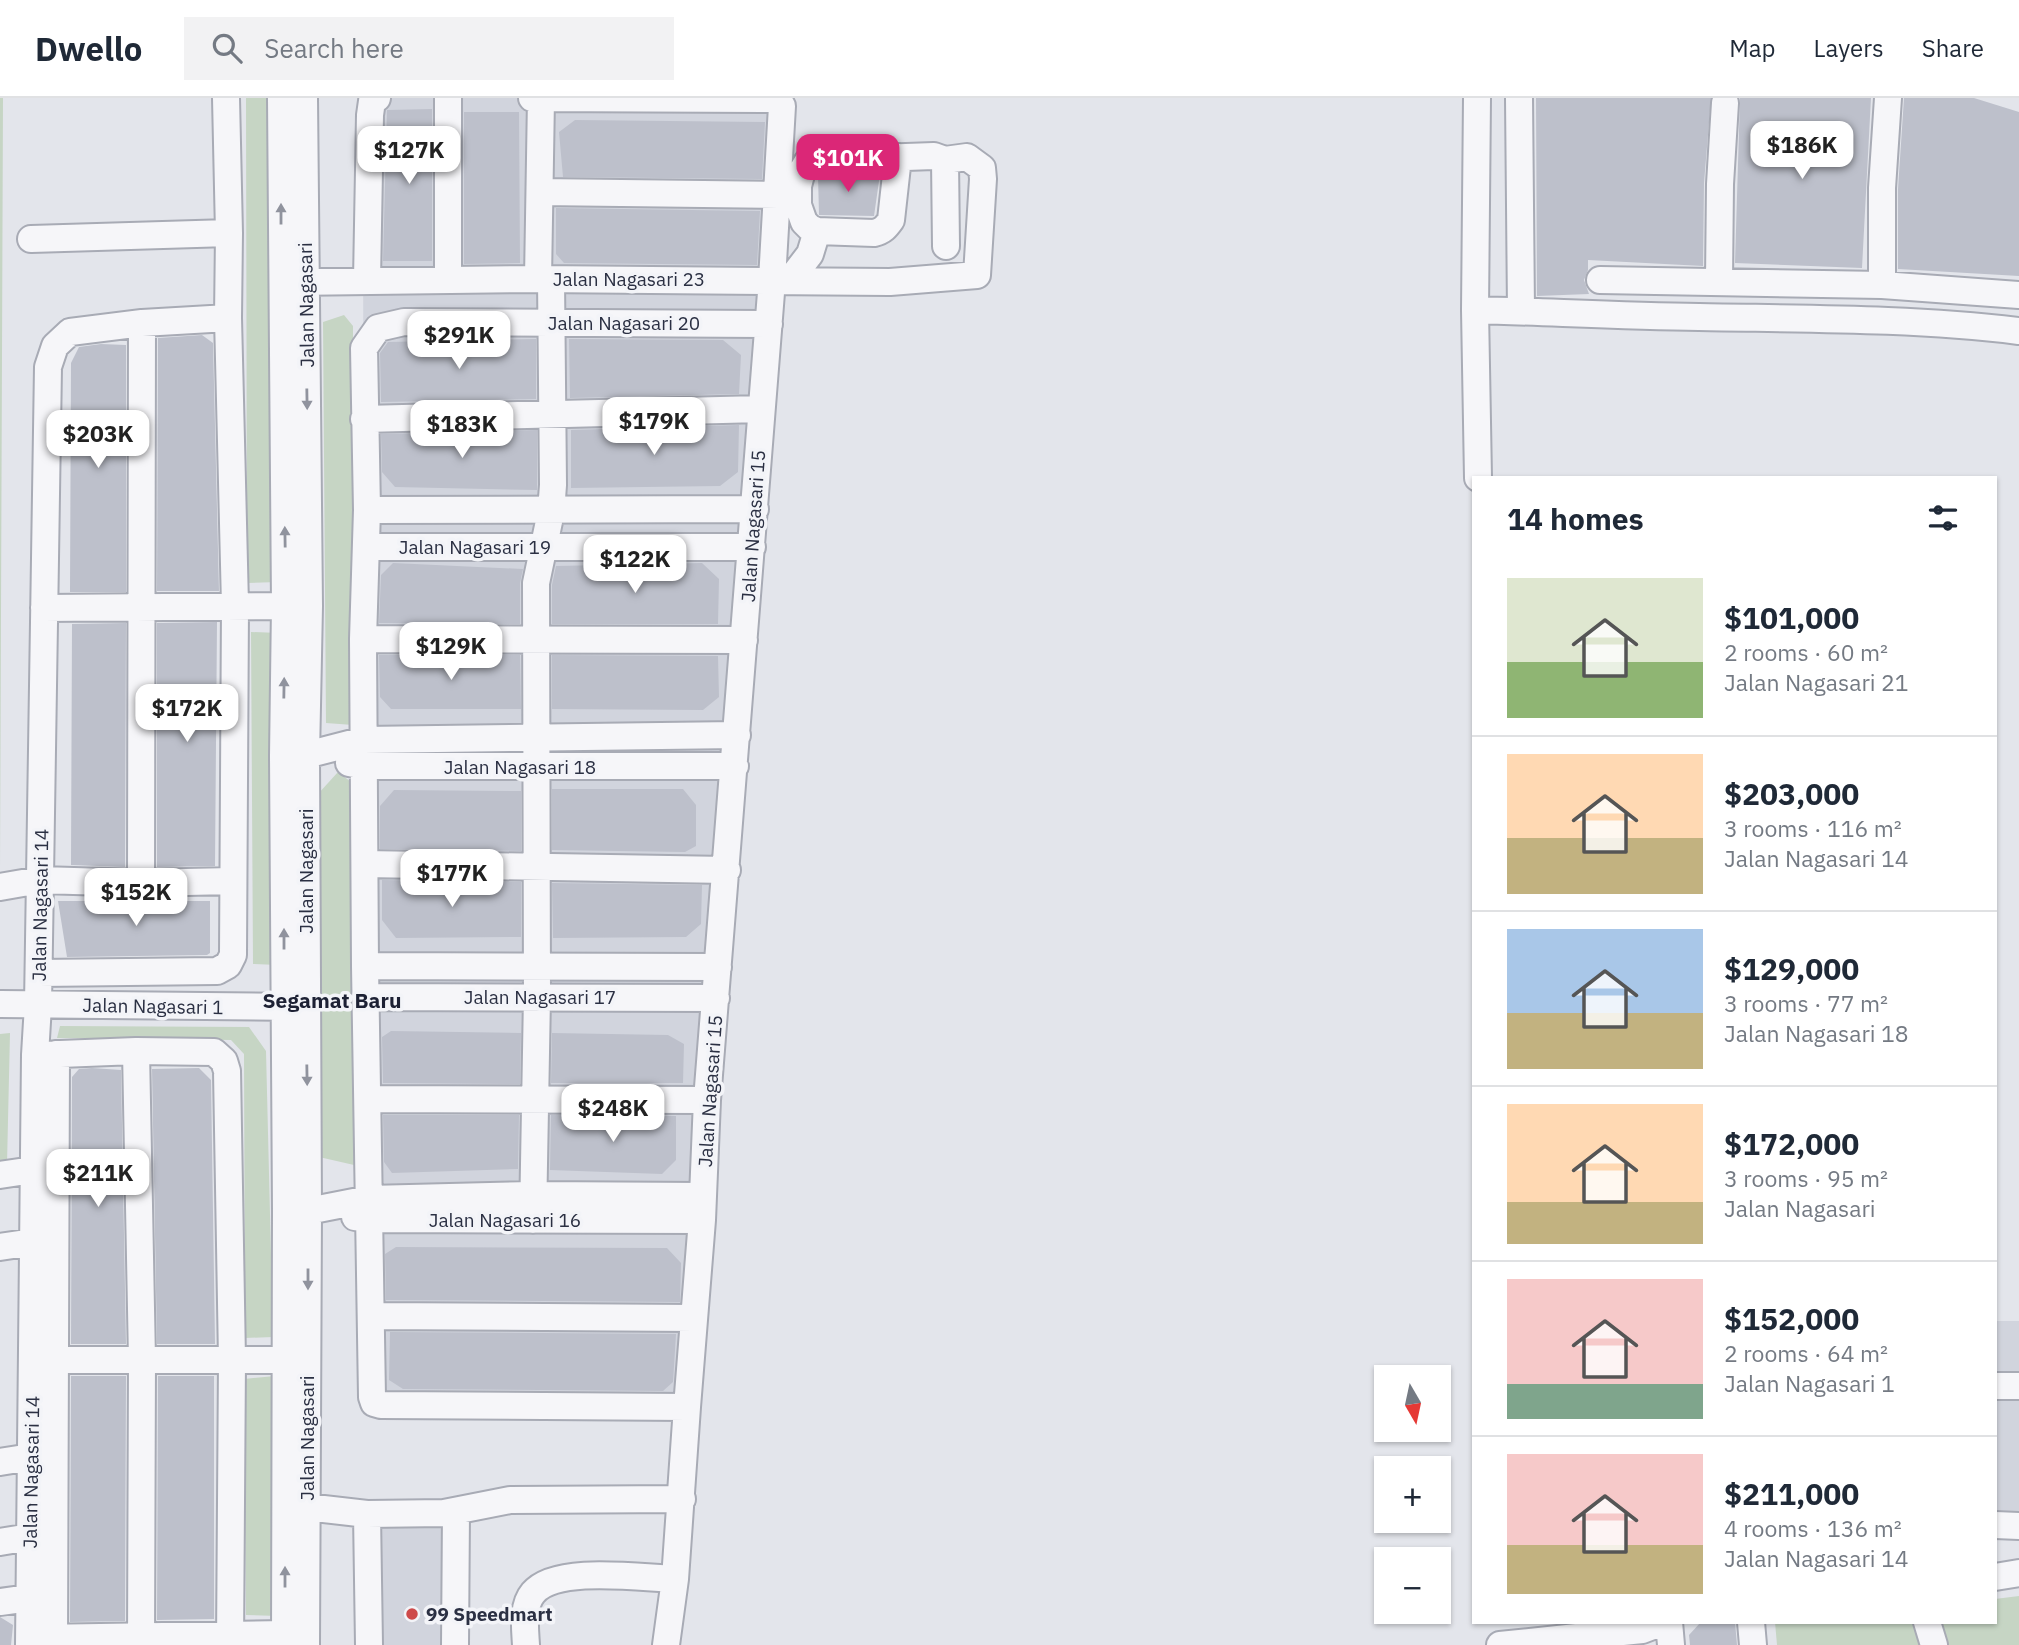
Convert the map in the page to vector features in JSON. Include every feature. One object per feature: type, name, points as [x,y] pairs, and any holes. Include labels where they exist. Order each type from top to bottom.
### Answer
[{"type":"street","points":[[0,887],[40,880],[141,883],[232,881],[235,605],[226,98]]},
{"type":"street","name":"Jalan Nagasari","points":[[281,98],[294,282],[297,606],[297,1360],[292,1641]]},
{"type":"street","name":"Jalan Nagasari","points":[[294,282],[304,98]]},
{"type":"street","points":[[367,279],[370,116],[372,101],[377,98]]},
{"type":"street","points":[[448,98],[448,279]]},
{"type":"street","points":[[532,98],[541,98],[540,192],[545,279],[551,323],[554,414],[551,512],[536,583],[537,996],[533,1207]]},
{"type":"street","name":"Jalan Nagasari 15","points":[[541,98],[778,100],[782,106],[778,195],[781,280],[769,324],[761,409],[707,1100],[703,1208],[682,1499],[666,1645]]},
{"type":"street","points":[[1477,98],[1475,310],[1478,476]]},
{"type":"street","points":[[1519,98],[1521,312]]},
{"type":"street","points":[[1882,285],[1882,188],[1888,98]]},
{"type":"street","points":[[1719,281],[1720,184],[1725,103]]},
{"type":"street","points":[[898,157],[891,220],[881,231],[817,231],[810,229],[804,222],[798,205],[798,186],[808,161],[828,155],[934,156],[945,160],[946,246]]},
{"type":"street","name":"Jalan Nagasari 23","points":[[294,282],[367,279],[890,282],[978,275],[982,168],[967,157],[945,160]]},
{"type":"street","points":[[540,192],[778,195]]},
{"type":"street","points":[[781,280],[810,254],[817,231]]},
{"type":"street","points":[[31,239],[229,233]]},
{"type":"street","points":[[1600,280],[1882,285],[2019,295]]},
{"type":"street","points":[[1475,310],[1649,317],[1873,320],[2019,331]]},
{"type":"street","name":"Jalan Nagasari 14","points":[[41,1641],[45,1054],[38,1005],[48,367],[55,346],[70,332],[142,323],[228,318]]},
{"type":"street","name":"Jalan Nagasari 20","points":[[364,419],[364,348],[378,328],[404,322],[769,324]]},
{"type":"street","points":[[141,883],[142,323]]},
{"type":"street","points":[[687,1407],[381,1405],[374,1403],[372,1397],[365,997],[364,419],[761,409]]},
{"type":"street","points":[[366,510],[551,512],[755,509]]},
{"type":"street","name":"Jalan Nagasari 19","points":[[366,547],[752,547]]},
{"type":"street","points":[[44,608],[297,606]]},
{"type":"street","points":[[363,639],[744,640]]},
{"type":"street","points":[[295,756],[364,740],[737,735]]},
{"type":"street","name":"Jalan Nagasari 18","points":[[295,756],[365,766],[735,766]]},
{"type":"street","points":[[365,864],[727,870]]},
{"type":"street","name":"Jalan Nagasari 1","points":[[39,973],[217,971],[229,965],[234,947],[232,881]]},
{"type":"street","points":[[365,966],[719,967]]},
{"type":"street","name":"Jalan Nagasari 17","points":[[365,997],[716,998]]},
{"type":"street","name":"Jalan Nagasari 1","points":[[0,1004],[295,1007]]},
{"type":"street","points":[[136,1051],[142,1360],[141,1641]]},
{"type":"street","points":[[45,1054],[214,1052],[224,1061],[227,1084],[232,1360],[230,1639]]},
{"type":"street","name":"Jalan Nagasari 14","points":[[41,1641],[29,1598],[31,1457],[44,1360],[33,1242],[33,1170],[45,1054]]},
{"type":"street","points":[[368,1099],[707,1100]]},
{"type":"street","points":[[0,1175],[33,1170]]},
{"type":"street","name":"Jalan Nagasari 16","points":[[297,1211],[533,1207],[703,1208]]},
{"type":"street","points":[[0,1247],[33,1242]]},
{"type":"street","points":[[371,1317],[694,1318]]},
{"type":"street","points":[[44,1360],[297,1360]]},
{"type":"street","name":"Jalan Nagasari","points":[[292,1641],[306,1507],[297,1360]]},
{"type":"street","points":[[1997,1385],[2019,1386]]},
{"type":"street","points":[[0,1462],[31,1457]]},
{"type":"street","points":[[306,1507],[367,1514],[456,1512],[510,1500],[682,1499]]},
{"type":"street","points":[[455,1645],[456,1512]]},
{"type":"street","points":[[367,1514],[369,1645]]},
{"type":"street","points":[[1997,1525],[2019,1526]]},
{"type":"street","points":[[0,1542],[30,1537]]},
{"type":"street","points":[[1997,1577],[2019,1573]]},
{"type":"street","points":[[526,1645],[525,1610],[532,1594],[543,1584],[560,1578],[589,1576],[675,1579]]},
{"type":"street","points":[[0,1602],[29,1598]]},
{"type":"street","points":[[1500,1645],[1642,1630],[1658,1624]]},
{"type":"street","points":[[1669,1624],[1671,1645]]},
{"type":"street","points":[[1751,1624],[1753,1645]]},
{"type":"street","points":[[1928,1624],[1934,1645]]},
{"type":"street","points":[[41,1641],[292,1641]]},
{"type":"shaded area","points":[[365,98],[783,98],[694,1415],[365,1396]]},
{"type":"shaded area","points":[[1997,1321],[2019,1321],[2019,1515],[1997,1515]]},
{"type":"shaded area","points":[[460,1505],[460,1645],[364,1645],[361,1508]]},
{"type":"green space","points":[[0,98],[3,98],[0,870]]},
{"type":"green space","points":[[246,98],[274,98],[278,582],[247,583]]},
{"type":"green space","points":[[344,315],[353,326],[353,725],[326,723],[323,322]]},
{"type":"green space","points":[[251,632],[279,633],[278,965],[253,964]]},
{"type":"green space","points":[[338,772],[355,785],[354,1165],[319,1157],[318,794]]},
{"type":"green space","points":[[60,1026],[249,1027],[266,1051],[273,1337],[245,1338],[244,1054],[231,1040],[57,1038]]},
{"type":"green space","points":[[10,1033],[7,1164],[0,1165],[0,1034]]},
{"type":"green space","points":[[275,1376],[279,1616],[246,1615],[244,1379]]},
{"type":"green space","points":[[2019,1596],[2019,1645],[1777,1645],[1775,1624],[1997,1624],[1997,1599]]},
{"type":"building","points":[[1536,98],[1711,98],[1704,183],[1703,266],[1588,260],[1584,280],[1589,294],[1537,296]]},
{"type":"building","points":[[1740,98],[1871,98],[1862,268],[1735,263]]},
{"type":"building","points":[[1904,98],[1974,98],[2019,112],[2019,276],[1898,269],[1898,189]]},
{"type":"building","points":[[432,109],[432,261],[383,261],[387,110]]},
{"type":"building","points":[[464,112],[519,112],[520,263],[464,264]]},
{"type":"building","points":[[575,120],[765,122],[762,179],[563,177],[559,132]]},
{"type":"building","points":[[829,171],[880,174],[874,216],[819,215],[818,175]]},
{"type":"building","points":[[556,208],[760,211],[757,265],[564,263],[556,254]]},
{"type":"building","points":[[202,335],[213,343],[219,591],[157,591],[158,338]]},
{"type":"building","points":[[536,339],[536,399],[381,402],[380,353],[388,342]]},
{"type":"building","points":[[569,339],[723,340],[741,355],[739,394],[570,398]]},
{"type":"building","points":[[126,345],[126,592],[70,592],[71,363],[79,347]]},
{"type":"building","points":[[739,425],[738,472],[720,486],[571,488],[571,430]]},
{"type":"building","points":[[537,430],[537,490],[395,487],[382,472],[381,434]]},
{"type":"building","points":[[393,563],[523,569],[520,583],[520,624],[379,623],[381,575]]},
{"type":"building","points":[[702,563],[719,579],[718,624],[552,624],[552,585],[556,566]]},
{"type":"building","points":[[217,622],[215,866],[157,867],[157,623]]},
{"type":"building","points":[[126,623],[125,867],[71,865],[72,624]]},
{"type":"building","points":[[379,655],[520,655],[521,709],[391,709],[380,697]]},
{"type":"building","points":[[552,655],[718,656],[719,697],[703,710],[552,709]]},
{"type":"building","points":[[552,789],[683,789],[696,805],[696,846],[685,852],[552,850]]},
{"type":"building","points":[[394,790],[521,791],[521,851],[380,849],[380,806]]},
{"type":"building","points":[[382,880],[521,882],[521,937],[396,938],[382,920]]},
{"type":"building","points":[[552,883],[702,885],[701,924],[686,937],[553,938]]},
{"type":"building","points":[[58,901],[210,901],[210,953],[67,957]]},
{"type":"building","points":[[391,1031],[521,1033],[520,1084],[383,1083],[382,1037]]},
{"type":"building","points":[[552,1033],[668,1035],[684,1044],[683,1083],[551,1083]]},
{"type":"building","points":[[199,1068],[211,1080],[215,1344],[157,1344],[152,1069]]},
{"type":"building","points":[[79,1069],[121,1070],[126,1344],[71,1344],[72,1077]]},
{"type":"building","points":[[383,1115],[519,1115],[518,1169],[392,1173],[384,1162]]},
{"type":"building","points":[[551,1115],[676,1116],[676,1160],[662,1174],[550,1170]]},
{"type":"building","points":[[396,1247],[667,1248],[681,1263],[680,1302],[386,1300],[385,1254]]},
{"type":"building","points":[[390,1332],[676,1334],[673,1382],[663,1391],[403,1389],[389,1380]]},
{"type":"building","points":[[71,1376],[126,1376],[125,1621],[70,1622]]},
{"type":"building","points":[[158,1376],[214,1376],[214,1619],[157,1620]]},
{"type":"building","points":[[0,1617],[13,1625],[11,1645],[0,1645]]},
{"type":"building","points":[[1699,1624],[1735,1624],[1737,1645],[1690,1645],[1689,1635]]},
{"type":"place","name":"99 Speedmart","points":[[412,1614]]},
{"type":"district","name":"Segamat Baru","points":[[332,1000]]}]
